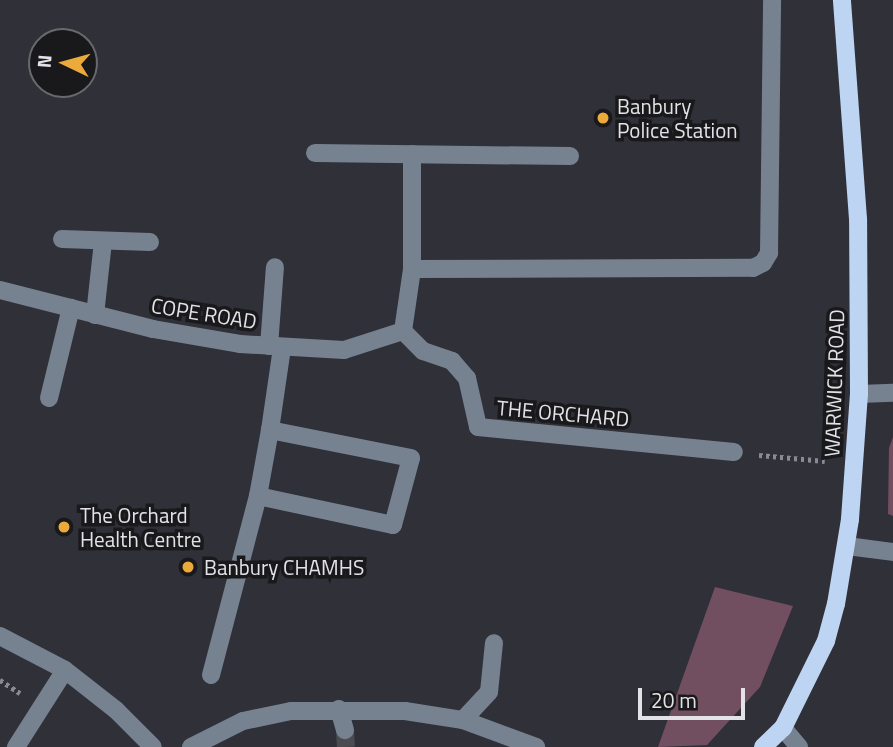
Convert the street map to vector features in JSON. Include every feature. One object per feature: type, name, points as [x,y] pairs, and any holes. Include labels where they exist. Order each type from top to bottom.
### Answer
[{"type":"main road","name":"WARWICK ROAD","points":[[763,747],[783,728],[826,641],[847,546],[859,394],[858,219],[842,0]]},
{"type":"street","points":[[412,270],[753,268],[763,263],[769,253],[772,0]]},
{"type":"street","points":[[315,153],[570,156]]},
{"type":"street","points":[[403,331],[412,270],[412,154]]},
{"type":"street","points":[[62,239],[150,242]]},
{"type":"street","points":[[95,315],[103,241]]},
{"type":"street","points":[[211,675],[258,496],[270,430],[276,347],[275,267]]},
{"type":"street","name":"COPE ROAD","points":[[0,290],[191,337],[276,347],[344,350],[403,331]]},
{"type":"street","points":[[49,398],[71,308]]},
{"type":"street","name":"THE ORCHARD","points":[[403,331],[423,351],[452,361],[467,378],[478,427],[734,452]]},
{"type":"street","points":[[859,394],[893,393]]},
{"type":"street","points":[[258,496],[393,525],[411,458],[270,430]]},
{"type":"street","points":[[847,546],[893,552]]},
{"type":"street","points":[[0,636],[65,670],[116,710],[153,747]]},
{"type":"street","points":[[463,720],[489,692],[494,643]]},
{"type":"street","points":[[16,747],[65,670]]},
{"type":"street","points":[[339,709],[345,730]]},
{"type":"street","points":[[191,747],[243,721],[291,711],[339,709],[405,711],[463,720],[536,747]]},
{"type":"street","points":[[783,728],[799,747]]},
{"type":"path","points":[[734,452],[825,463],[826,452]]},
{"type":"path","points":[[0,680],[11,687]]},
{"type":"shaded area","points":[[893,437],[893,516],[888,514],[889,448]]},
{"type":"shaded area","points":[[715,587],[793,606],[760,687],[707,745],[658,747]]},
{"type":"tunnel","points":[[345,730],[346,747]]},
{"type":"place","name":"Banbury Police Station","points":[[603,118]]},
{"type":"place","name":"The Orchard Health Centre","points":[[64,527]]},
{"type":"place","name":"Banbury CHAMHS","points":[[188,567]]}]
